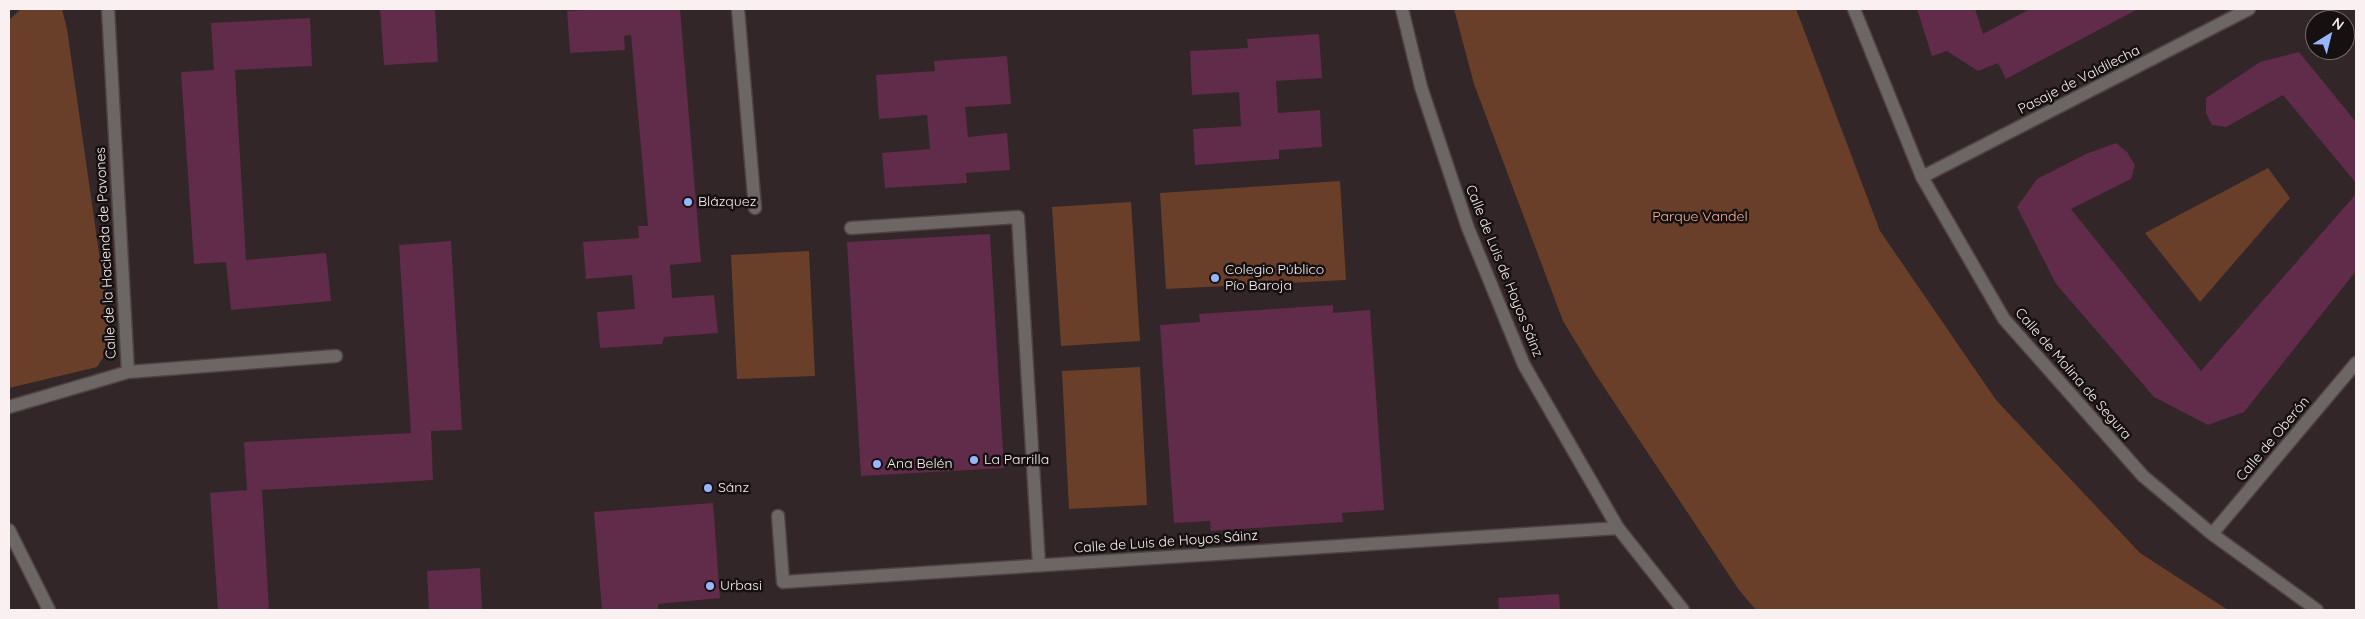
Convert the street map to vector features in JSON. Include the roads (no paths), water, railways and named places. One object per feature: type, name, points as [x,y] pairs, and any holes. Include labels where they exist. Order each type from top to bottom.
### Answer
[{"type":"street","name":"Calle de la Hacienda de Pavones","points":[[9,407],[128,372],[108,9]]},
{"type":"street","points":[[738,9],[755,208]]},
{"type":"street","name":"Calle de Luis de Hoyos Sáinz","points":[[1402,9],[1421,87],[1468,228],[1524,365],[1618,528],[1683,610]]},
{"type":"street","name":"Calle de Molina de Segura","points":[[1854,9],[1922,177],[2004,319],[2143,476],[2212,534],[2317,610]]},
{"type":"street","name":"Pasaje de Valdilecha","points":[[1922,177],[2249,9]]},
{"type":"street","points":[[851,228],[1018,217],[1039,565]]},
{"type":"street","points":[[128,372],[336,356]]},
{"type":"street","name":"Calle de Oberón","points":[[2212,534],[2356,364]]},
{"type":"street","name":"Calle de Luis de Hoyos Sáinz","points":[[778,516],[783,582],[1618,528]]},
{"type":"street","points":[[9,530],[49,610]]},
{"type":"place","name":"Blázquez","points":[[688,202]]},
{"type":"place","name":"Colegio Público Pío Baroja","points":[[1215,278]]},
{"type":"place","name":"La Parrilla","points":[[974,460]]},
{"type":"place","name":"Ana Belén","points":[[877,464]]},
{"type":"place","name":"Sánz","points":[[708,488]]},
{"type":"place","name":"Urbasi","points":[[710,586]]},
{"type":"park label","name":"Parque Vandel","points":[[1700,217]]}]
